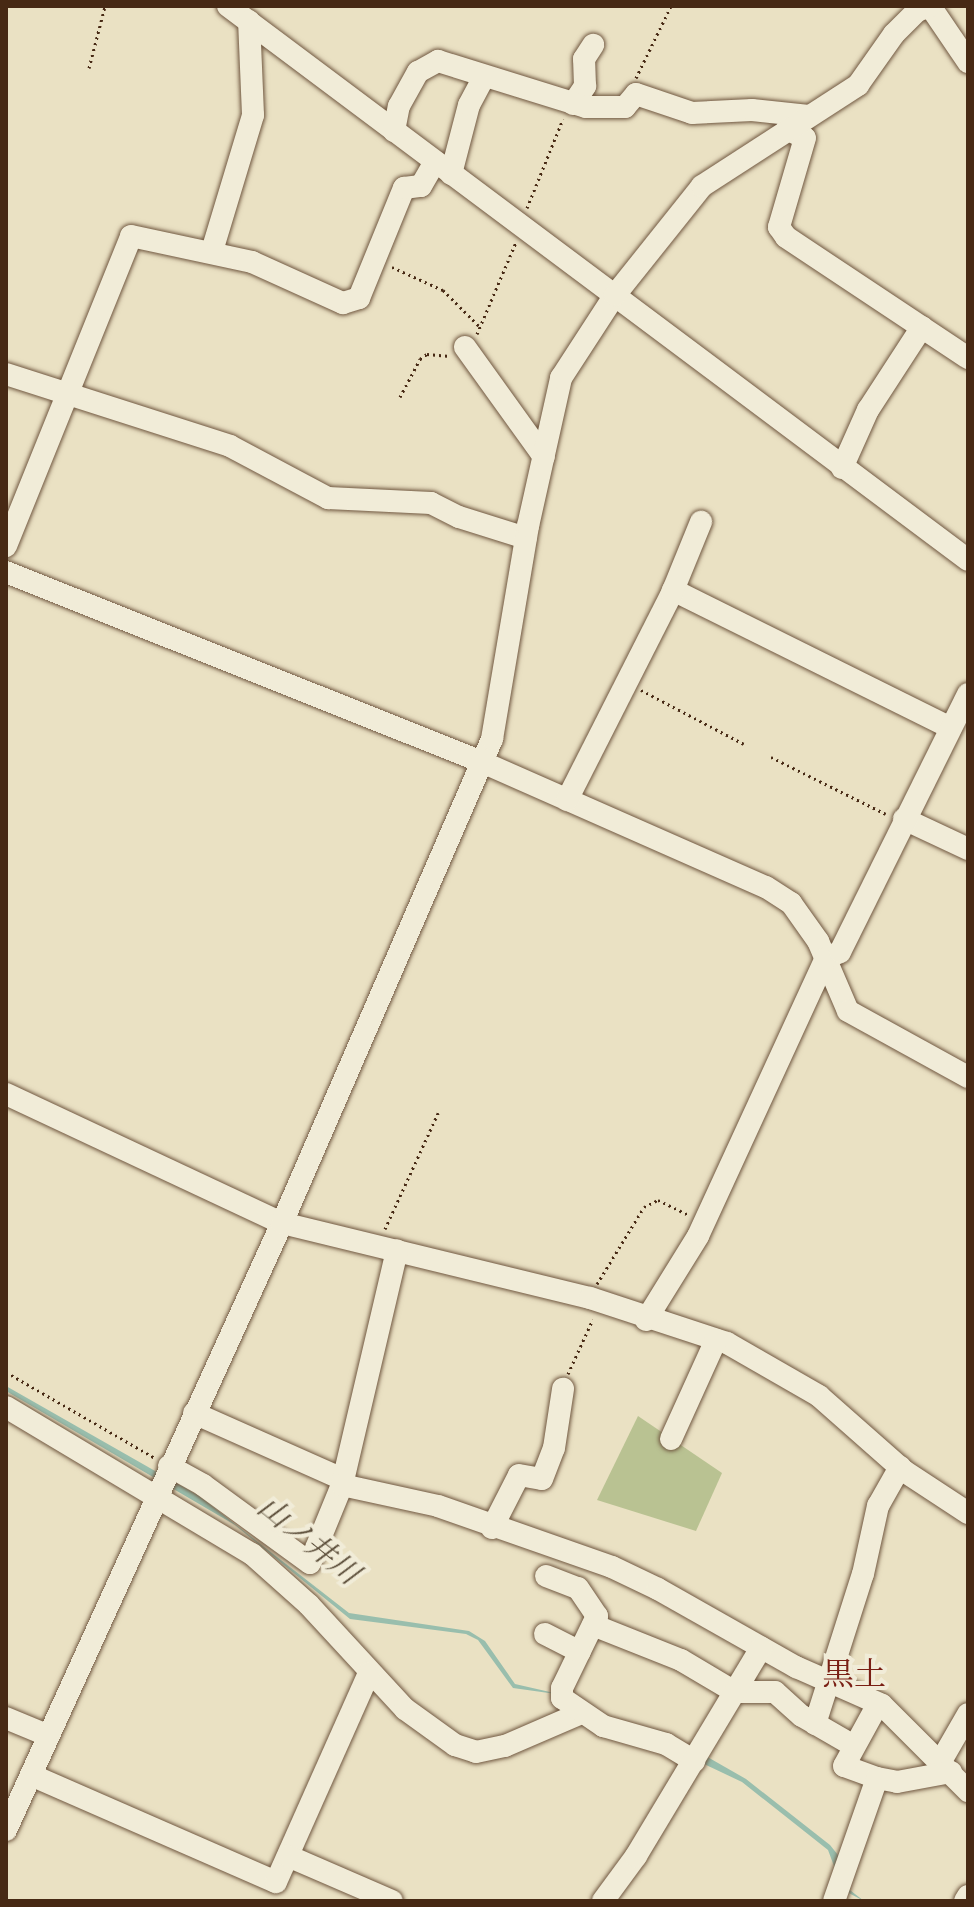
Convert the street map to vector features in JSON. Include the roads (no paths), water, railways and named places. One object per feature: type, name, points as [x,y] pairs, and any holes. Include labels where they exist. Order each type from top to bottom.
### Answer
[{"type":"street","points":[[6,1830],[282,1223],[492,739],[526,538],[561,378],[615,295],[702,186],[858,85],[894,34],[917,11],[930,6],[968,62]]},
{"type":"street","points":[[235,10],[968,560]]},
{"type":"street","points":[[212,251],[253,115],[235,10]]},
{"type":"street","points":[[573,104],[585,86],[584,59],[593,45]]},
{"type":"street","points":[[394,131],[399,106],[427,65],[453,63],[484,77],[573,104],[625,107],[636,94],[692,113],[752,110],[809,116]]},
{"type":"street","points":[[6,546],[131,236],[252,262],[343,303],[359,298],[377,263],[404,188],[421,186],[443,168],[484,77]]},
{"type":"street","points":[[787,129],[805,138],[779,227],[786,237],[968,358]]},
{"type":"street","points":[[842,468],[868,410],[922,327]]},
{"type":"street","points":[[465,347],[544,457]]},
{"type":"street","points":[[6,374],[64,397],[132,411],[230,446],[341,502],[431,503],[526,538]]},
{"type":"street","points":[[567,800],[673,590],[701,522]]},
{"type":"street","points":[[6,572],[482,762],[766,887],[791,903],[826,958],[848,1011],[968,1077]]},
{"type":"street","points":[[673,590],[951,728]]},
{"type":"street","points":[[646,1320],[703,1224],[826,958],[840,952],[968,694]]},
{"type":"street","points":[[903,821],[968,849]]},
{"type":"street","points":[[6,1094],[282,1223],[595,1300],[646,1320],[716,1340],[776,1367],[819,1396],[900,1467],[968,1513]]},
{"type":"street","points":[[169,1466],[203,1485],[310,1563],[342,1482],[387,1248]]},
{"type":"street","points":[[671,1439],[716,1340]]},
{"type":"street","points":[[492,1528],[519,1475],[542,1479],[554,1448],[563,1389]]},
{"type":"street","points":[[6,1407],[252,1554],[309,1605],[405,1709],[455,1745],[476,1752],[505,1746],[579,1714]]},
{"type":"street","points":[[194,1413],[342,1482],[438,1506],[492,1528],[612,1567],[761,1648],[878,1704],[946,1766],[968,1791]]},
{"type":"street","points":[[815,1724],[863,1574],[878,1506],[900,1467]]},
{"type":"street","points":[[546,1576],[578,1588],[588,1598],[597,1616],[562,1688],[562,1698],[579,1714],[625,1735],[666,1744],[694,1761]]},
{"type":"street","points":[[593,1625],[681,1660],[735,1692],[775,1692],[815,1724],[854,1746]]},
{"type":"street","points":[[545,1634],[580,1652]]},
{"type":"street","points":[[603,1901],[694,1761],[761,1648]]},
{"type":"street","points":[[31,1775],[276,1882],[369,1673]]},
{"type":"street","points":[[878,1704],[844,1766],[877,1778],[912,1780],[946,1766],[968,1714]]},
{"type":"street","points":[[6,1718],[47,1735]]},
{"type":"street","points":[[834,1901],[877,1778]]},
{"type":"street","points":[[288,1856],[392,1901]]},
{"type":"district","name":"黒土","points":[[854,1675]]},
{"type":"water label","name":"山ノ井川","points":[[308,1541]]}]
